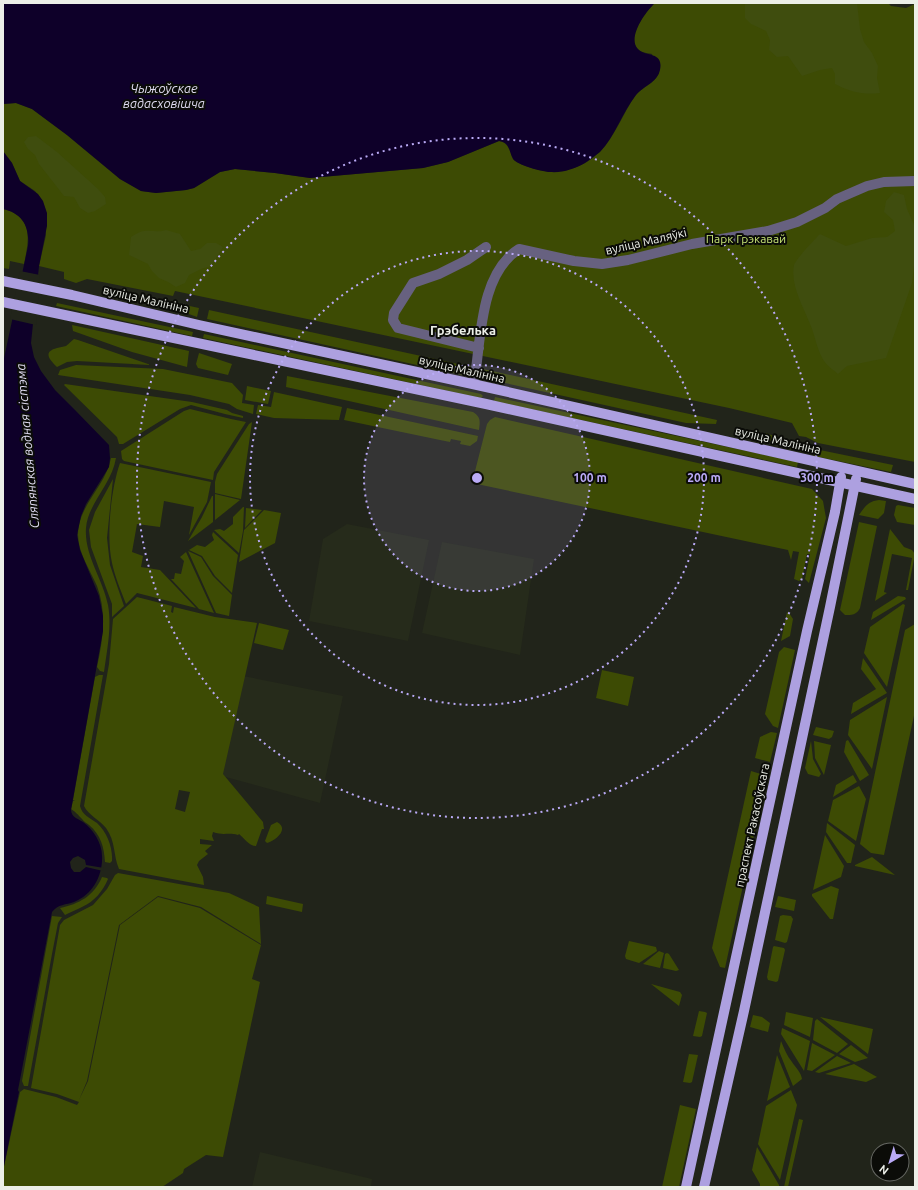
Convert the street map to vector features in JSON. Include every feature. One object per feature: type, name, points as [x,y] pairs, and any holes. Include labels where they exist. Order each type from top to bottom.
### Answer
[{"type":"main road","name":"вуліца Малініна","points":[[3,281],[474,384],[842,469],[915,484]]},
{"type":"main road","points":[[3,302],[486,404],[915,499]]},
{"type":"main road","points":[[486,404],[490,388]]},
{"type":"main road","name":"праспект Ракасоўскага","points":[[686,1187],[805,639],[835,512],[842,469]]},
{"type":"main road","points":[[704,1187],[744,1011],[830,607],[857,472]]},
{"type":"street","name":"вуліца Маляўкі","points":[[474,384],[489,290],[495,277],[504,264],[513,253],[519,249],[602,264],[628,260],[692,244],[768,231],[797,222],[824,208],[837,199],[867,186],[884,182],[915,180]]},
{"type":"street","points":[[479,348],[398,328],[393,320],[394,313],[413,283],[439,274],[467,260],[486,247]]},
{"type":"shaded area","points":[[347,524],[429,540],[408,641],[309,621],[323,539]]},
{"type":"shaded area","points":[[442,542],[534,559],[520,655],[422,633]]},
{"type":"shaded area","points":[[218,671],[343,696],[320,803],[222,776]]},
{"type":"shaded area","points":[[260,1152],[372,1179],[371,1187],[252,1187]]},
{"type":"green space","name":"Парк Грэкавай","points":[[655,3],[888,3],[891,6],[906,8],[915,4],[915,462],[818,443],[806,437],[799,436],[792,423],[729,408],[175,291],[173,296],[87,279],[76,283],[64,279],[64,272],[39,266],[46,235],[42,201],[35,191],[20,181],[12,163],[3,151],[3,104],[16,103],[32,109],[67,135],[120,179],[141,191],[156,193],[194,188],[220,172],[235,169],[310,178],[423,168],[448,162],[499,141],[506,145],[516,161],[530,168],[554,171],[565,170],[586,162],[605,146],[635,96],[657,77],[659,73],[652,54],[645,53],[637,48],[634,37],[639,24]]},
{"type":"green space","points":[[745,3],[857,3],[860,29],[864,42],[872,53],[878,66],[877,78],[880,93],[868,94],[857,92],[835,84],[835,74],[832,68],[802,76],[788,56],[777,57],[769,50],[770,40],[766,31],[751,24],[745,18]]},
{"type":"green space","points":[[36,136],[57,152],[98,189],[105,197],[106,204],[95,211],[88,213],[80,208],[74,197],[64,196],[24,142],[28,137]]},
{"type":"green space","points":[[894,192],[904,195],[907,209],[915,227],[915,258],[912,283],[886,358],[847,366],[838,374],[825,363],[820,353],[812,328],[795,288],[793,273],[794,265],[820,234],[846,246],[872,238],[887,237],[895,231],[893,220],[884,212],[886,201]]},
{"type":"green space","points":[[3,209],[13,212],[20,217],[25,223],[28,238],[24,264],[10,261],[9,269],[3,268]]},
{"type":"green space","points":[[166,230],[180,234],[191,251],[200,249],[207,243],[216,243],[223,247],[211,266],[189,275],[185,283],[176,287],[159,278],[148,264],[129,255],[131,237],[143,231]]},
{"type":"green space","points":[[171,302],[199,308],[197,317],[170,307]]},
{"type":"green space","points":[[57,303],[193,332],[192,336],[56,306]]},
{"type":"green space","points":[[209,310],[472,367],[469,376],[467,376],[207,319]]},
{"type":"green space","points":[[72,325],[189,351],[187,367],[132,352],[73,331]]},
{"type":"green space","points":[[204,334],[481,394],[483,396],[481,398],[203,338]]},
{"type":"green space","points":[[74,339],[151,365],[77,361],[67,362],[57,367],[50,359],[50,352],[57,348],[66,346]]},
{"type":"green space","points":[[199,353],[232,364],[228,375],[198,368],[196,364]]},
{"type":"green space","points":[[76,365],[163,369],[232,383],[243,395],[242,403],[254,405],[253,414],[237,409],[229,404],[190,395],[58,375],[60,370]]},
{"type":"green space","points":[[483,369],[717,420],[716,424],[686,423],[487,379],[484,376]]},
{"type":"green space","points":[[287,376],[473,412],[479,420],[479,430],[286,387]]},
{"type":"green space","points":[[64,385],[192,402],[227,410],[243,416],[243,418],[191,405],[180,409],[123,444],[119,444],[117,437]]},
{"type":"green space","points":[[247,386],[271,391],[268,404],[245,400]]},
{"type":"green space","points":[[274,392],[342,407],[339,420],[274,418],[256,414],[258,405],[271,407]]},
{"type":"green space","points":[[495,397],[798,462],[797,467],[494,401]]},
{"type":"green space","points":[[347,408],[478,436],[477,441],[470,446],[460,444],[461,441],[451,439],[450,442],[344,420]]},
{"type":"green space","points":[[190,409],[246,422],[214,472],[213,480],[124,461],[122,459],[121,451],[184,411]]},
{"type":"green space","points":[[495,417],[812,489],[823,501],[826,518],[809,583],[805,579],[810,554],[807,554],[802,579],[799,581],[794,579],[799,552],[793,551],[791,560],[788,550],[472,483],[487,424]]},
{"type":"green space","points":[[252,422],[241,499],[215,493],[217,474],[249,424]]},
{"type":"green space","points":[[766,433],[800,446],[802,452],[780,446],[765,438]]},
{"type":"green space","points":[[815,449],[893,465],[891,472],[814,456]]},
{"type":"green space","points":[[111,458],[116,458],[114,467],[91,510],[86,528],[88,548],[106,595],[109,613],[109,638],[104,672],[100,671],[97,667],[103,626],[102,606],[97,586],[82,554],[78,535],[82,514],[104,478]]},
{"type":"green space","points":[[120,463],[211,482],[207,502],[189,535],[194,507],[164,501],[160,527],[137,524],[132,552],[143,556],[141,567],[160,570],[196,608],[137,593],[126,604],[113,568],[109,540],[112,499]]},
{"type":"green space","points":[[113,479],[107,538],[110,565],[124,606],[112,617],[112,604],[91,547],[89,530],[95,512]]},
{"type":"green space","points":[[215,494],[240,500],[215,520]]},
{"type":"green space","points":[[212,496],[213,522],[188,541],[202,517]]},
{"type":"green space","points":[[879,500],[886,501],[884,513],[878,519],[859,515],[868,504]]},
{"type":"green space","points":[[898,505],[915,508],[915,525],[897,522],[894,515],[896,506]]},
{"type":"green space","points":[[243,507],[243,531],[239,553],[214,530],[220,529],[224,531],[233,524],[233,517]]},
{"type":"green space","points":[[246,508],[262,510],[245,528]]},
{"type":"green space","points":[[264,510],[281,513],[275,543],[239,562],[244,530]]},
{"type":"green space","points":[[859,522],[877,526],[860,608],[852,615],[845,615],[840,610]]},
{"type":"green space","points":[[890,529],[904,547],[912,550],[915,554],[908,590],[906,590],[912,558],[892,554],[884,592],[887,593],[875,601]]},
{"type":"green space","points":[[213,532],[238,555],[232,593],[215,576],[202,556],[189,550],[197,545],[205,547],[214,540],[212,535]]},
{"type":"green space","points":[[188,551],[201,557],[213,576],[232,595],[229,616],[216,613]]},
{"type":"green space","points":[[186,552],[214,613],[199,609],[171,579],[174,579],[175,573],[181,574],[184,561],[180,557]]},
{"type":"green space","points":[[898,596],[905,597],[906,599],[871,620],[873,612]]},
{"type":"green space","points":[[137,597],[172,606],[171,612],[173,613],[174,607],[215,617],[257,623],[223,774],[263,822],[264,829],[262,829],[256,846],[253,846],[239,834],[220,834],[213,832],[212,836],[214,841],[200,839],[200,844],[212,845],[205,851],[208,854],[199,861],[197,865],[203,877],[204,885],[119,869],[109,833],[84,806],[109,664],[113,619]],"holes":[[[179,790],[190,792],[185,812],[175,809]]]},
{"type":"green space","points":[[903,604],[905,605],[887,687],[864,653],[870,627]]},
{"type":"green space","points":[[787,612],[793,619],[790,636],[781,641]]},
{"type":"green space","points":[[259,623],[289,630],[283,650],[254,643]]},
{"type":"green space","points":[[915,624],[915,711],[884,855],[871,853],[860,844],[905,630]]},
{"type":"green space","points":[[784,647],[795,650],[778,728],[773,726],[765,714],[779,652]]},
{"type":"green space","points":[[863,658],[887,693],[851,714],[853,703],[876,689],[861,669]]},
{"type":"green space","points":[[602,670],[634,677],[628,706],[596,698]]},
{"type":"green space","points":[[103,675],[80,806],[84,814],[101,827],[109,840],[112,856],[112,861],[110,863],[105,862],[103,846],[99,837],[76,812],[71,809],[73,801],[75,801],[73,800],[95,677]]},
{"type":"green space","points":[[887,697],[872,769],[848,735],[850,720]]},
{"type":"green space","points":[[816,727],[834,731],[832,737],[829,739],[813,735]]},
{"type":"green space","points":[[771,732],[777,733],[770,762],[755,758],[760,737]]},
{"type":"green space","points":[[848,740],[869,775],[860,781],[844,752],[846,741]]},
{"type":"green space","points":[[811,741],[813,759],[821,774],[819,777],[808,774],[805,768]]},
{"type":"green space","points":[[814,741],[831,745],[824,775],[815,758]]},
{"type":"green space","points":[[751,771],[767,776],[725,968],[720,967],[712,948]]},
{"type":"green space","points":[[853,775],[857,782],[833,797],[836,785]]},
{"type":"green space","points":[[859,786],[866,799],[856,841],[828,821],[833,800]]},
{"type":"green space","points":[[277,822],[281,825],[282,831],[274,840],[267,843],[265,841],[271,825]]},
{"type":"green space","points":[[827,823],[855,845],[851,863],[847,863],[826,832]]},
{"type":"green space","points":[[825,835],[844,866],[841,877],[813,890]]},
{"type":"green space","points":[[872,857],[895,875],[855,866]]},
{"type":"green space","points":[[118,873],[229,893],[259,907],[261,944],[201,907],[158,896],[119,925],[87,1081],[79,1100],[88,1081],[120,925],[158,897],[200,908],[261,945],[252,979],[260,982],[223,1157],[206,1155],[184,1169],[183,1173],[162,1187],[3,1187],[3,1171],[20,1092],[24,1089],[56,1097],[77,1105],[79,1102],[57,1094],[31,1088],[60,925],[64,920],[93,905]]},
{"type":"green space","points":[[102,877],[108,879],[98,896],[86,905],[65,915],[60,908],[85,898],[95,889]]},
{"type":"green space","points":[[831,886],[839,889],[833,919],[830,919],[812,896],[812,894]]},
{"type":"green space","points":[[267,896],[303,904],[302,912],[266,904]]},
{"type":"green space","points":[[778,896],[796,900],[794,911],[775,907]]},
{"type":"green space","points":[[52,916],[62,917],[58,923],[28,1086],[24,1086],[22,1081]]},
{"type":"green space","points":[[780,916],[791,916],[793,919],[787,942],[785,943],[775,940]]},
{"type":"green space","points":[[629,941],[656,947],[657,951],[639,963],[626,959],[625,956]]},
{"type":"green space","points":[[774,946],[784,948],[785,950],[778,981],[776,982],[768,980],[767,977]]},
{"type":"green space","points":[[659,951],[664,953],[660,968],[643,964]]},
{"type":"green space","points":[[667,953],[679,970],[676,971],[663,968],[665,954]]},
{"type":"green space","points":[[651,984],[680,992],[682,995],[679,1006]]},
{"type":"green space","points":[[699,1011],[707,1013],[702,1036],[700,1037],[693,1036]]},
{"type":"green space","points":[[786,1012],[813,1018],[810,1037],[784,1025]]},
{"type":"green space","points":[[753,1015],[762,1017],[770,1023],[768,1032],[750,1027]]},
{"type":"green space","points":[[820,1017],[873,1029],[868,1054]]},
{"type":"green space","points":[[817,1019],[848,1044],[837,1053],[813,1040],[815,1021]]},
{"type":"green space","points":[[782,1028],[810,1041],[804,1071],[781,1034]]},
{"type":"green space","points":[[781,1041],[802,1079],[793,1086],[779,1051]]},
{"type":"green space","points":[[812,1043],[835,1055],[812,1071],[807,1070]]},
{"type":"green space","points":[[851,1045],[868,1058],[855,1062],[839,1054]]},
{"type":"green space","points":[[689,1054],[698,1055],[692,1082],[690,1083],[683,1082]]},
{"type":"green space","points":[[777,1055],[790,1087],[767,1101]]},
{"type":"green space","points":[[837,1056],[851,1063],[819,1073],[815,1072]]},
{"type":"green space","points":[[854,1064],[877,1077],[866,1082],[825,1074]]},
{"type":"green space","points":[[791,1090],[797,1105],[780,1180],[758,1144],[766,1106]]},
{"type":"green space","points":[[680,1105],[696,1109],[679,1187],[662,1187]]},
{"type":"green space","points":[[799,1119],[803,1120],[788,1187],[784,1187]]},
{"type":"green space","points":[[757,1147],[779,1187],[760,1187],[760,1184],[752,1170]]},
{"type":"water","name":"Чыжоўскае вадасховішча","points":[[3,3],[655,3],[639,24],[636,31],[635,43],[640,51],[653,55],[659,60],[660,70],[656,78],[636,95],[610,139],[600,152],[585,163],[568,170],[547,172],[525,166],[515,161],[507,145],[499,141],[448,162],[423,168],[310,178],[235,169],[220,172],[194,188],[156,193],[141,191],[120,179],[67,135],[32,109],[16,103],[3,104]]},
{"type":"water","name":"Сляпянская водная сістэма","points":[[3,151],[12,163],[20,181],[38,194],[43,201],[47,213],[47,226],[39,266],[31,343],[34,357],[41,371],[55,390],[109,445],[110,458],[109,467],[86,504],[81,516],[77,535],[80,550],[99,596],[103,616],[103,631],[71,810],[74,816],[87,825],[96,837],[102,851],[101,870],[96,884],[87,895],[74,902],[59,906],[52,912],[3,1171],[3,363],[28,246],[28,233],[20,217],[3,209]]},
{"type":"pier","points":[[20,271],[40,275],[36,325],[10,319]]},
{"type":"pier","points":[[78,856],[85,860],[86,865],[104,868],[103,871],[86,867],[80,872],[74,872],[71,868],[70,862],[73,858]]},
{"type":"district","name":"Грэбелька","points":[[463,330]]}]
